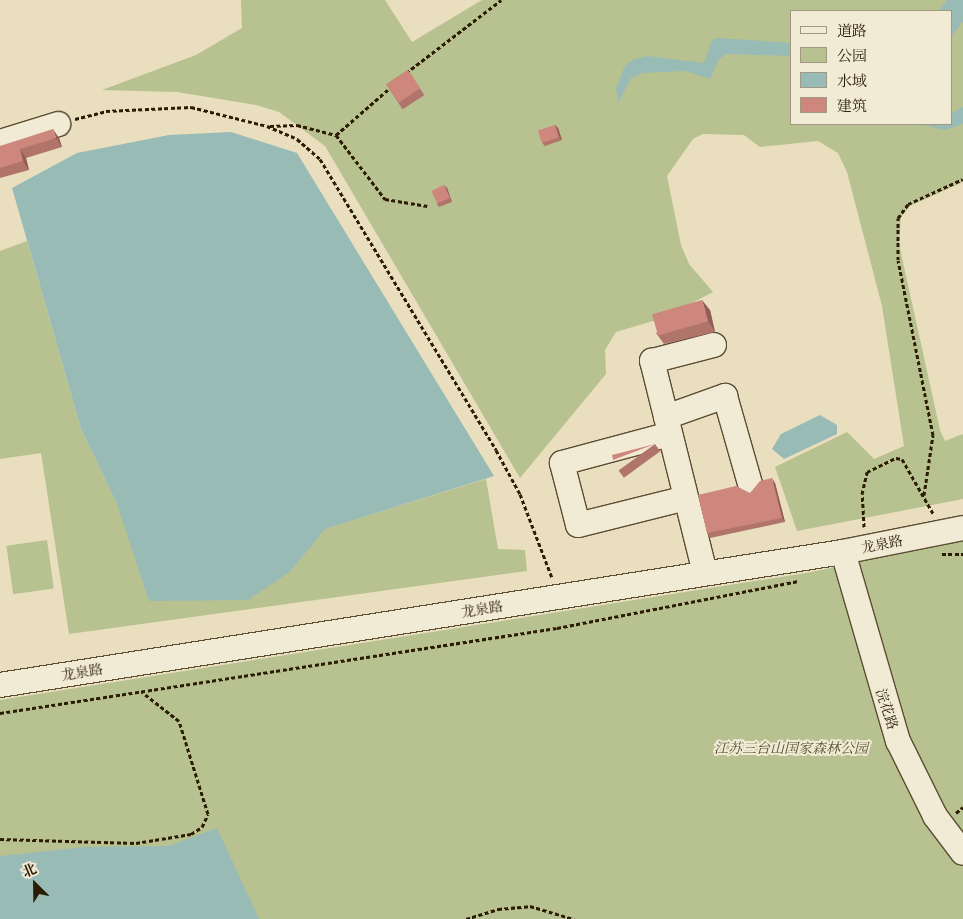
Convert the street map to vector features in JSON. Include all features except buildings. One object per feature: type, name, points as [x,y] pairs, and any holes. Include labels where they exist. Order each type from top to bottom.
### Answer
[{"type":"street","points":[[0,142],[58,124]]},
{"type":"street","points":[[705,574],[652,361],[714,345]]},
{"type":"street","points":[[686,498],[578,525],[562,463],[668,425],[725,396],[750,484]]},
{"type":"street","name":"龙泉路","points":[[0,685],[866,547],[938,543],[963,528]]},
{"type":"street","name":"浣花路","points":[[843,552],[898,741],[935,816],[963,853]]},
{"type":"path","points":[[336,135],[420,62],[501,0]]},
{"type":"path","points":[[58,124],[106,111],[191,107],[267,126],[298,139],[320,159],[504,464],[559,596]]},
{"type":"path","points":[[267,126],[297,125],[336,135],[385,198],[428,206]]},
{"type":"path","points":[[924,495],[933,435],[898,260],[898,218],[908,204],[963,179]]},
{"type":"path","points":[[866,547],[862,494],[867,472],[902,459],[924,495],[938,543],[963,554]]},
{"type":"path","points":[[0,713],[557,628],[802,580]]},
{"type":"path","points":[[0,839],[136,843],[192,834],[202,827],[208,814],[179,721],[141,691]]},
{"type":"path","points":[[466,919],[498,909],[530,906],[574,919]]},
{"type":"green space","points":[[241,0],[385,0],[412,42],[482,0],[963,0],[963,182],[910,206],[901,217],[899,244],[940,430],[945,441],[963,434],[963,499],[797,531],[775,467],[847,432],[874,459],[904,446],[882,306],[847,172],[838,153],[818,141],[760,147],[744,135],[703,134],[693,139],[667,176],[681,245],[689,264],[713,292],[663,318],[616,332],[605,350],[606,374],[520,478],[325,146],[279,112],[256,105],[177,92],[102,90],[196,55],[242,28]]},
{"type":"green space","points":[[27,241],[81,429],[117,504],[291,571],[324,529],[486,479],[498,549],[525,550],[527,571],[69,634],[41,453],[0,459],[0,251]]},
{"type":"green space","points":[[47,540],[54,589],[13,594],[6,546]]},
{"type":"green space","name":"江苏三台山国家森林公园","points":[[963,541],[963,919],[0,919],[0,700],[806,573]]},
{"type":"water","points":[[947,0],[963,0],[963,22],[953,34],[953,10],[939,10]]},
{"type":"water","points":[[718,38],[790,43],[790,56],[727,54],[719,59],[710,79],[685,71],[642,73],[631,78],[618,103],[616,88],[625,66],[634,59],[648,56],[704,63],[712,40]]},
{"type":"water","points":[[963,107],[963,124],[945,130],[922,125],[953,125],[953,112]]},
{"type":"water","points":[[231,132],[297,153],[494,476],[325,529],[291,571],[248,600],[149,601],[117,504],[81,429],[12,188],[77,153],[169,135]]},
{"type":"water","points":[[820,415],[837,425],[837,434],[784,459],[772,449],[781,434]]},
{"type":"water","points":[[217,828],[259,919],[0,919],[0,856],[85,847],[169,846]]}]
